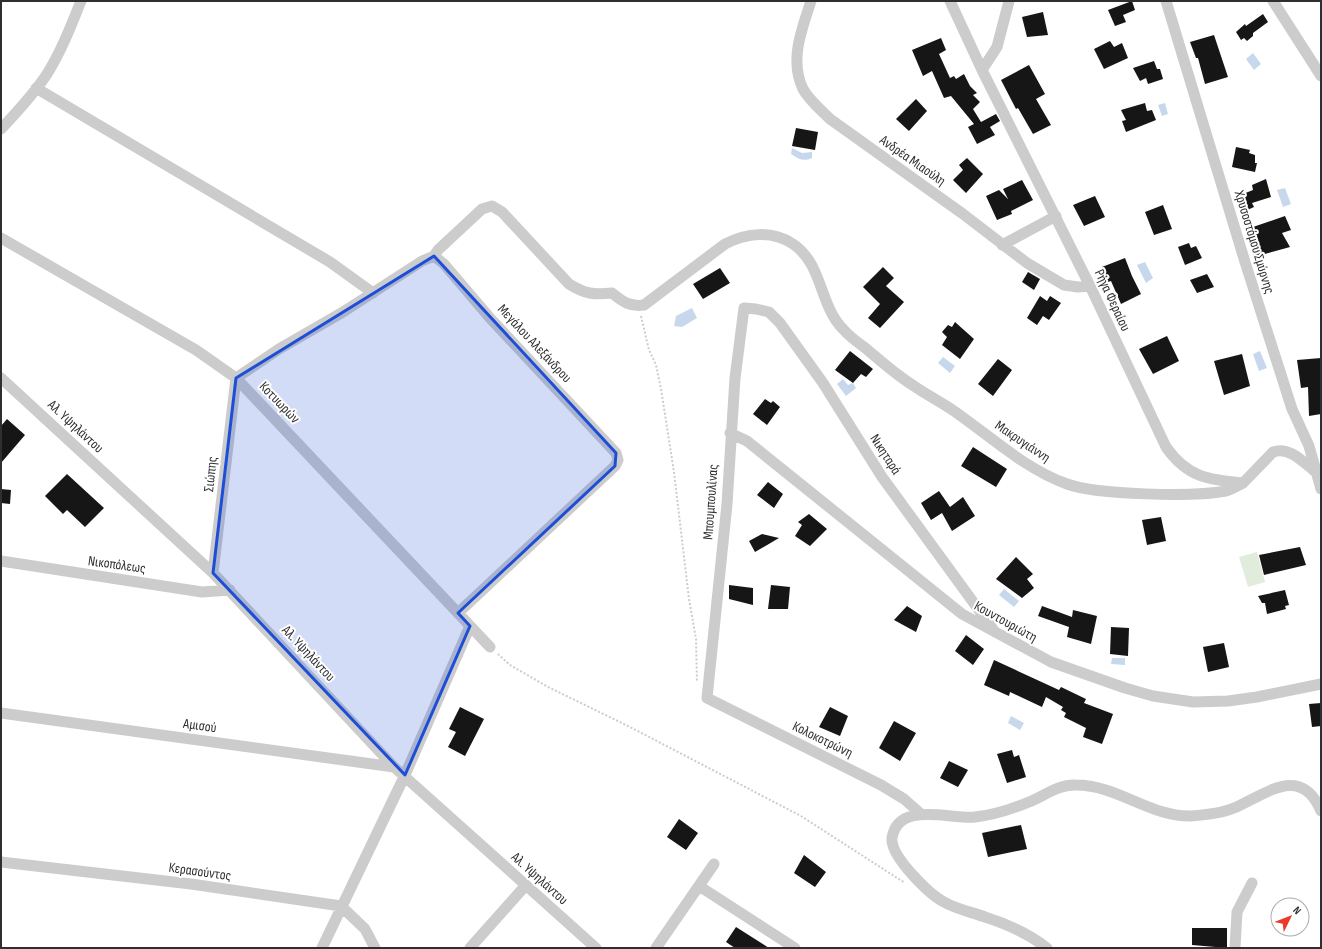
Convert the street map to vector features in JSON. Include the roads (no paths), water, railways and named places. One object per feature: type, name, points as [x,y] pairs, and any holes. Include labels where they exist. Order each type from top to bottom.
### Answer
[{"type":"street","points":[[1,129],[36,88],[59,52],[81,1]]},
{"type":"street","name":"Ανδρέα Μιαούλη","points":[[811,1],[798,39],[796,56],[803,89],[813,102],[830,119],[963,214],[1002,245],[1064,284],[1078,287],[1090,286]]},
{"type":"street","name":"Ρήγα Φεραίου","points":[[950,1],[982,70],[1090,286],[1166,446],[1182,467],[1200,476],[1217,480],[1243,483]]},
{"type":"street","points":[[982,70],[997,47],[1009,1]]},
{"type":"street","name":"Χρυσοστόμου Σμύρνης","points":[[1166,1],[1292,408],[1309,446],[1321,489]]},
{"type":"street","points":[[1273,1],[1321,76]]},
{"type":"street","points":[[36,88],[330,262],[373,293]]},
{"type":"street","name":"Μακρυγιάννη","points":[[434,256],[438,250],[482,209],[492,206],[502,212],[569,284],[580,291],[591,294],[612,293],[623,302],[634,306],[644,305],[725,244],[739,237],[766,234],[779,237],[801,250],[814,269],[828,305],[843,329],[892,370],[914,386],[952,410],[1035,468],[1067,484],[1091,490],[1164,494],[1216,492],[1228,490],[1243,483]]},
{"type":"street","points":[[1002,245],[1056,216]]},
{"type":"street","name":"Κοτυωρών","points":[[1,238],[196,350],[236,378],[490,647]]},
{"type":"street","points":[[236,378],[279,349],[373,293],[422,261],[434,256]]},
{"type":"street","name":"Μεγάλου Αλεξάνδρου","points":[[434,256],[444,264],[490,318],[616,453],[618,460],[615,466],[458,613]]},
{"type":"street","name":"Μπουμπουλίνας","points":[[707,698],[727,504],[730,433],[744,308]]},
{"type":"street","name":"Νικηταρά","points":[[744,308],[756,308],[769,312],[780,322],[823,382],[882,477],[995,632]]},
{"type":"street","name":"Αλ. Υψηλάντου","points":[[1,378],[214,573],[394,767],[596,948]]},
{"type":"street","name":"Σιώπης","points":[[214,573],[236,378]]},
{"type":"street","name":"Κουντουριώτη","points":[[730,433],[747,441],[962,614],[1051,662],[1125,688],[1153,696],[1193,702],[1228,701],[1258,697],[1321,684]]},
{"type":"street","points":[[1243,483],[1273,452],[1280,450],[1293,454],[1317,473]]},
{"type":"street","name":"Νικοπόλεως","points":[[1,561],[202,592],[230,590]]},
{"type":"street","points":[[322,948],[404,775],[470,626]]},
{"type":"street","name":"Κολοκοτρώνη","points":[[707,698],[881,785],[904,799],[921,814]]},
{"type":"street","name":"Αμισού","points":[[1,713],[394,767]]},
{"type":"street","points":[[1047,948],[1025,933],[943,902],[909,871],[894,849],[892,839],[904,820],[921,814],[937,814],[958,818],[974,817],[1010,809],[1061,787],[1075,784],[1112,790],[1172,815],[1192,816],[1211,814],[1232,808],[1288,784],[1306,790],[1315,799],[1321,811]]},
{"type":"street","name":"Κερασούντος","points":[[1,862],[191,884],[341,906]]},
{"type":"street","points":[[661,947],[714,864]]},
{"type":"street","points":[[1235,948],[1237,912],[1252,883]]},
{"type":"street","points":[[470,948],[526,885]]},
{"type":"street","points":[[699,886],[795,948]]},
{"type":"street","points":[[341,906],[365,929],[375,948]]},
{"type":"water","points":[[1253,53],[1261,64],[1254,70],[1246,59]]},
{"type":"water","points":[[1165,103],[1168,114],[1162,116],[1158,105]]},
{"type":"water","points":[[792,148],[802,153],[812,152],[812,158],[804,160],[796,157],[791,154]]},
{"type":"water","points":[[1285,188],[1291,204],[1283,207],[1277,190]]},
{"type":"water","points":[[1145,262],[1153,278],[1146,283],[1137,265]]},
{"type":"water","points":[[692,308],[697,318],[682,327],[674,326],[676,316]]},
{"type":"water","points":[[1260,351],[1267,368],[1259,371],[1253,354]]},
{"type":"water","points":[[943,357],[955,366],[950,373],[938,363]]},
{"type":"water","points":[[843,379],[848,385],[853,383],[856,388],[846,396],[837,384]]},
{"type":"water","points":[[1004,589],[1019,601],[1014,607],[999,595]]},
{"type":"water","points":[[1112,658],[1125,658],[1125,665],[1111,664]]},
{"type":"water","points":[[1011,716],[1024,723],[1020,730],[1008,723]]}]
